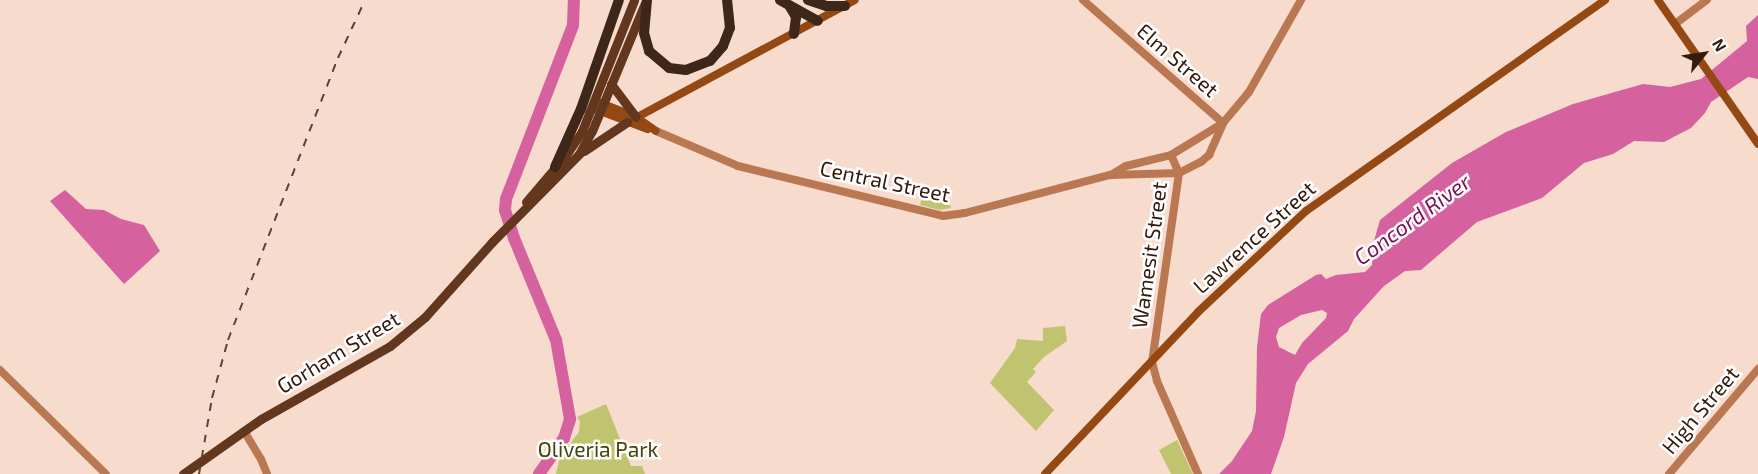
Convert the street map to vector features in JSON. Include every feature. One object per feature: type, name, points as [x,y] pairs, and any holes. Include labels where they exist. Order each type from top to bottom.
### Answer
[{"type":"highway","points":[[555,167],[581,109],[619,0]]},
{"type":"highway","points":[[647,0],[644,33],[649,51],[669,68],[686,70],[710,61],[723,46],[730,28],[727,0]]},
{"type":"highway","points":[[808,0],[826,6],[845,6]]},
{"type":"highway","points":[[784,2],[818,21]]},
{"type":"highway","points":[[784,2],[796,17],[794,34]]},
{"type":"main road","points":[[579,154],[634,0]]},
{"type":"main road","points":[[598,106],[611,84],[647,0]]},
{"type":"main road","points":[[579,154],[632,120],[855,0]]},
{"type":"main road","name":"Lawrence Street","points":[[1045,474],[1198,312],[1306,211],[1605,0]]},
{"type":"main road","points":[[1659,0],[1758,144]]},
{"type":"main road","points":[[611,84],[632,120]]},
{"type":"main road","name":"Gorham Street","points":[[518,215],[575,143],[598,106]]},
{"type":"main road","points":[[598,106],[632,120]]},
{"type":"main road","name":"Central Street","points":[[632,120],[656,131]]},
{"type":"main road","name":"Gorham Street","points":[[183,474],[244,431],[398,340],[425,317],[518,215],[547,189],[579,154]]},
{"type":"street","name":"Elm Street","points":[[1083,0],[1223,123]]},
{"type":"street","name":"Central Street","points":[[1110,175],[1126,166],[1171,155],[1223,123],[1257,79],[1302,0]]},
{"type":"street","points":[[1675,24],[1707,0]]},
{"type":"street","name":"Central Street","points":[[656,131],[738,166],[943,216],[965,213],[1110,175],[1179,173],[1207,156],[1218,139],[1223,123]]},
{"type":"street","points":[[1196,140],[1207,145],[1207,156]]},
{"type":"street","name":"Wamesit Street","points":[[1152,362],[1179,173],[1171,155]]},
{"type":"street","points":[[1152,362],[1157,381],[1198,474]]},
{"type":"street","name":"High Street","points":[[1669,474],[1758,369]]},
{"type":"street","points":[[0,370],[106,474]]},
{"type":"street","points":[[244,431],[267,474]]},
{"type":"green space","points":[[945,188],[951,208],[940,210],[920,205],[921,201]]},
{"type":"green space","points":[[1065,326],[1067,341],[1044,357],[1033,369],[1036,372],[1027,382],[1054,410],[1036,431],[990,383],[1015,348],[1017,339],[1043,341],[1043,328]]},
{"type":"green space","name":"Oliveria Park","points":[[606,404],[631,466],[642,466],[645,474],[556,474],[560,457],[579,432],[580,421],[577,417]]},
{"type":"green space","points":[[1177,440],[1193,474],[1171,474],[1159,450]]},
{"type":"water","name":"Concord River","points":[[1758,15],[1758,79],[1748,77],[1711,102],[1705,113],[1691,128],[1664,142],[1634,141],[1613,154],[1584,163],[1542,198],[1477,222],[1421,270],[1405,271],[1384,286],[1354,319],[1348,331],[1308,364],[1296,383],[1284,437],[1271,474],[1219,474],[1232,461],[1252,431],[1256,411],[1257,347],[1261,314],[1268,305],[1316,275],[1321,274],[1326,279],[1336,275],[1365,272],[1372,265],[1374,241],[1380,220],[1452,163],[1506,132],[1573,104],[1643,84],[1670,87],[1701,79],[1747,41],[1746,26]],"holes":[[[1322,310],[1327,313],[1326,318],[1302,343],[1295,355],[1279,347],[1276,337],[1279,328],[1301,315]]]},
{"type":"water","points":[[65,190],[86,209],[104,210],[121,219],[144,225],[160,251],[124,284],[50,201]]},
{"type":"waterway","points":[[539,474],[564,438],[570,419],[556,340],[514,238],[505,210],[506,199],[573,25],[574,0]]},
{"type":"railway","points":[[199,474],[212,398],[228,340],[338,58],[365,0]]}]
